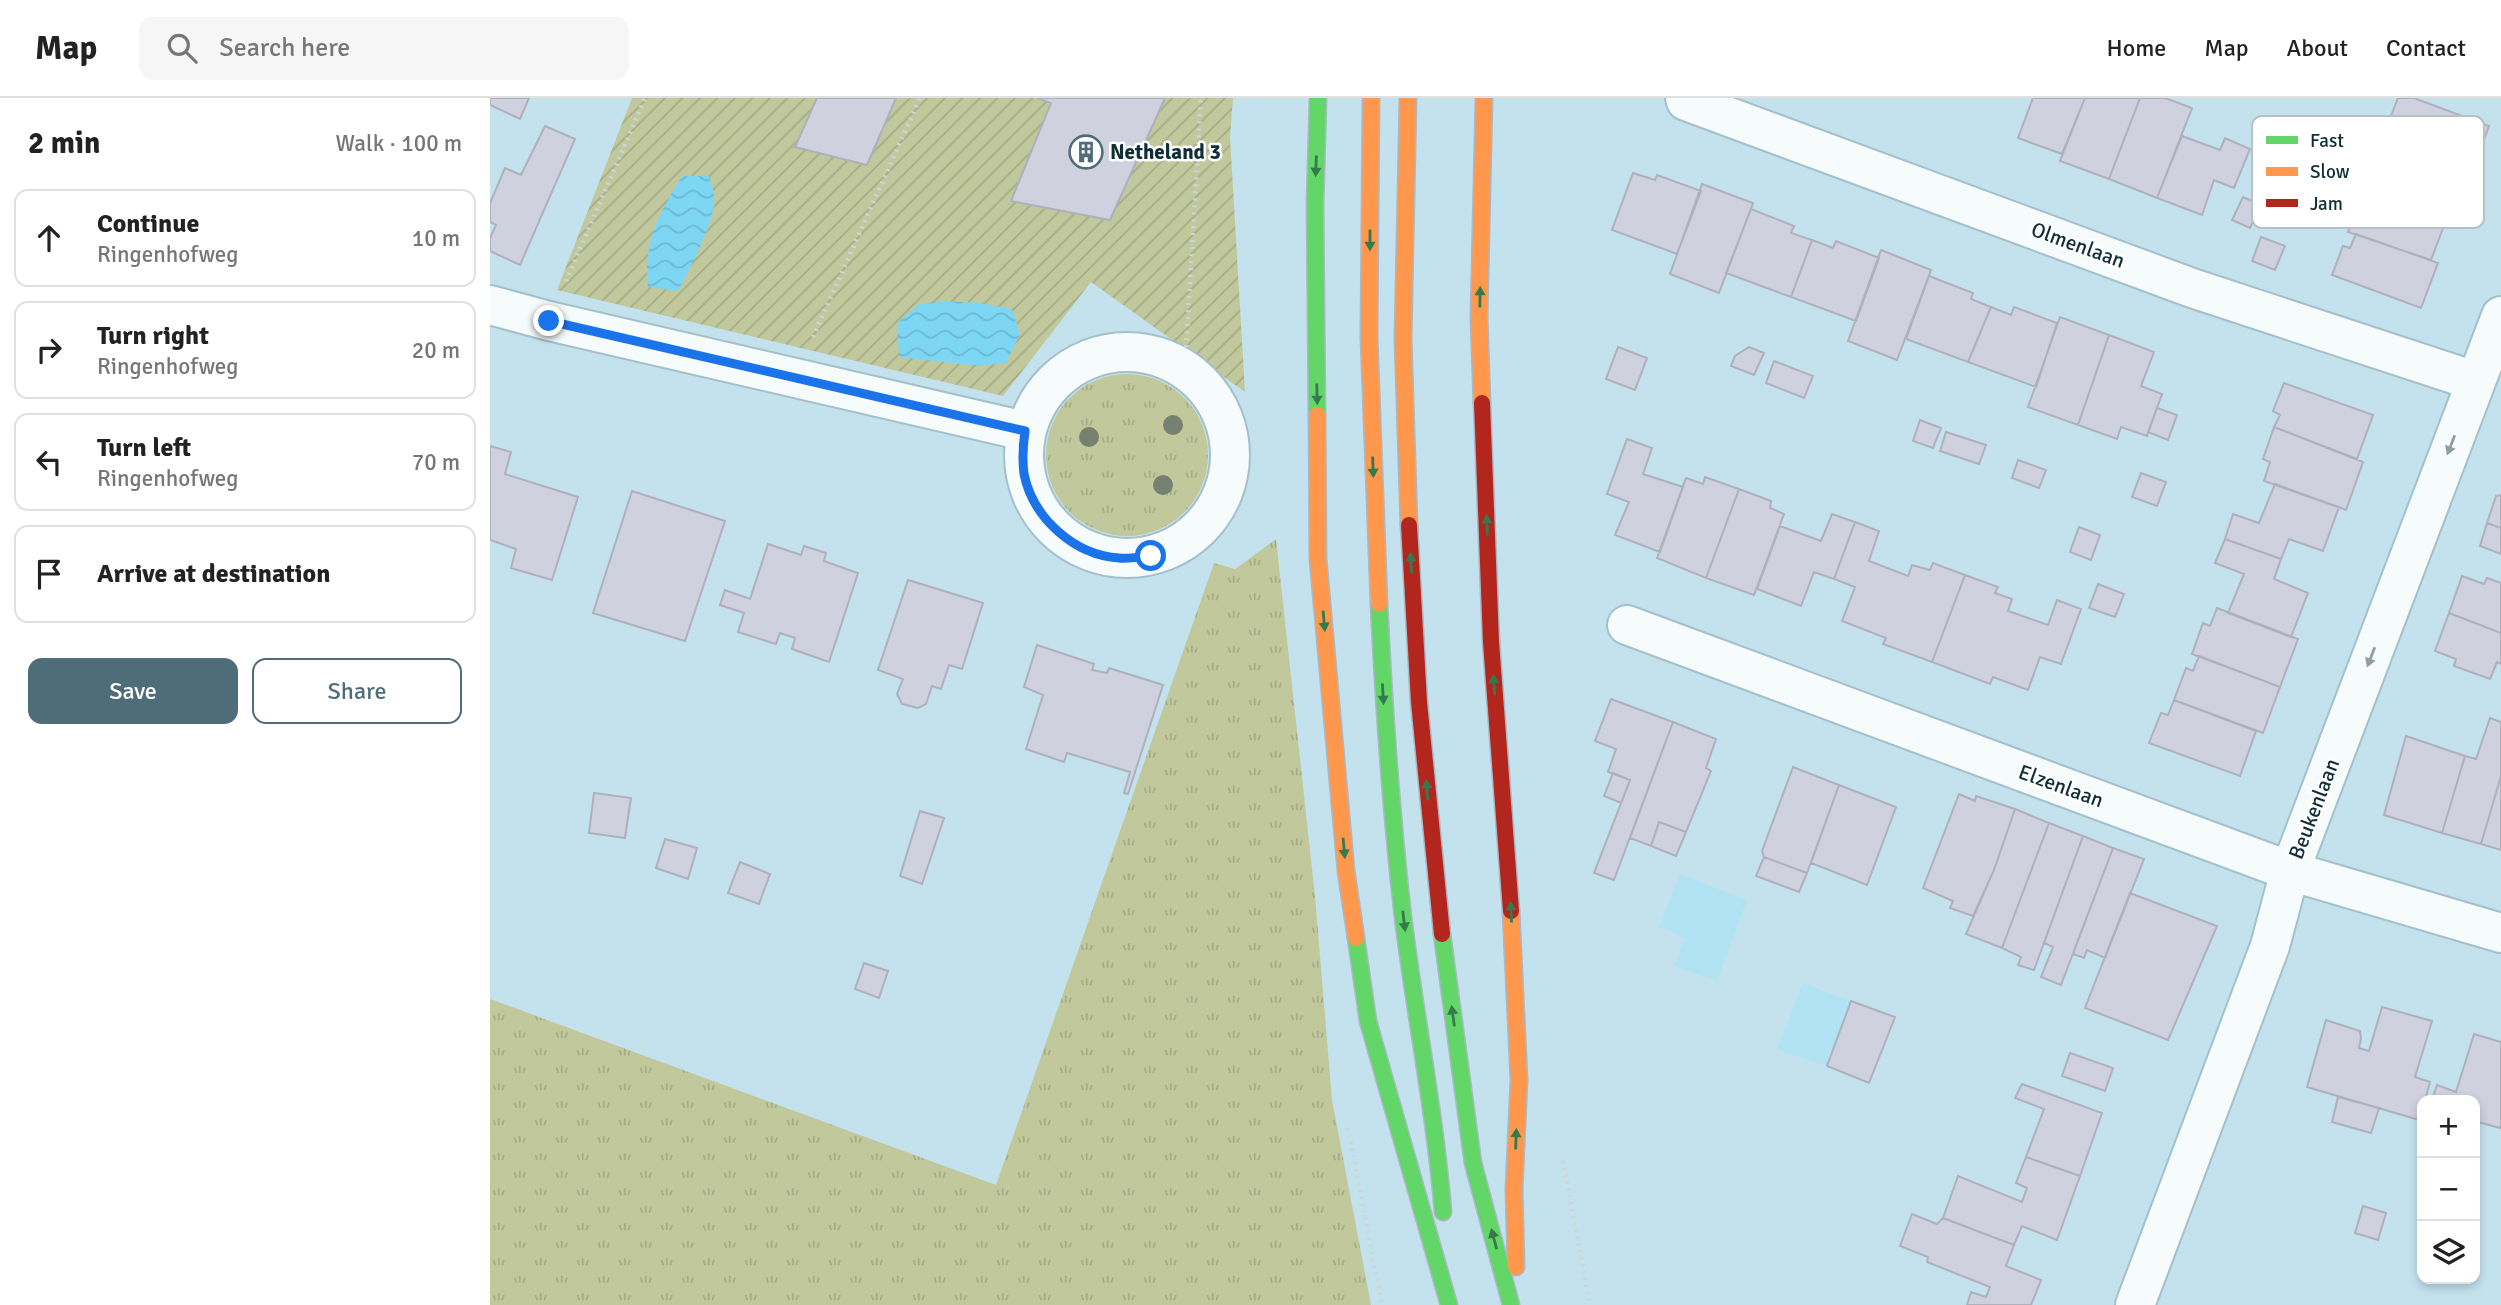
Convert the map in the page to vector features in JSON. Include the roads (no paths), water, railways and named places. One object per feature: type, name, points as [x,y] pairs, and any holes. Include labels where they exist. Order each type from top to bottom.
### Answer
[{"type":"highway","points":[[1318,98],[1315,205],[1318,559],[1346,871],[1368,1021],[1450,1305]]},
{"type":"highway","points":[[1371,98],[1369,338],[1384,706],[1403,916],[1438,1165],[1450,1305]]},
{"type":"highway","points":[[1408,98],[1403,339],[1408,506],[1419,702],[1439,914],[1473,1163],[1511,1305]]},
{"type":"highway","points":[[1485,98],[1479,317],[1491,642],[1510,888],[1518,1066],[1514,1189],[1517,1305]]},
{"type":"street","name":"Olmenlaan","points":[[1685,98],[1686,101],[2192,288],[2476,381]]},
{"type":"street","points":[[490,304],[549,321],[1025,431]]},
{"type":"street","name":"Beukenlaan","points":[[2135,1305],[2270,946],[2290,871],[2476,381],[2498,332]]},
{"type":"street","points":[[1108,352],[1148,352],[1185,368],[1214,396],[1229,433],[1230,473],[1215,511],[1188,540],[1151,556],[1107,556],[1086,550],[1058,533],[1037,507],[1025,476],[1022,453],[1025,431],[1041,395],[1070,367],[1108,352]]},
{"type":"street","name":"Elzenlaan","points":[[1627,625],[2290,871],[2501,933]]},
{"type":"water","points":[[682,176],[709,176],[714,198],[711,219],[678,291],[648,287],[648,256],[654,228]]},
{"type":"water","points":[[944,301],[980,303],[1012,309],[1020,334],[1006,363],[978,366],[899,357],[897,323],[919,304]]},
{"type":"place","name":"Netheland 3","points":[[1086,152]]}]
